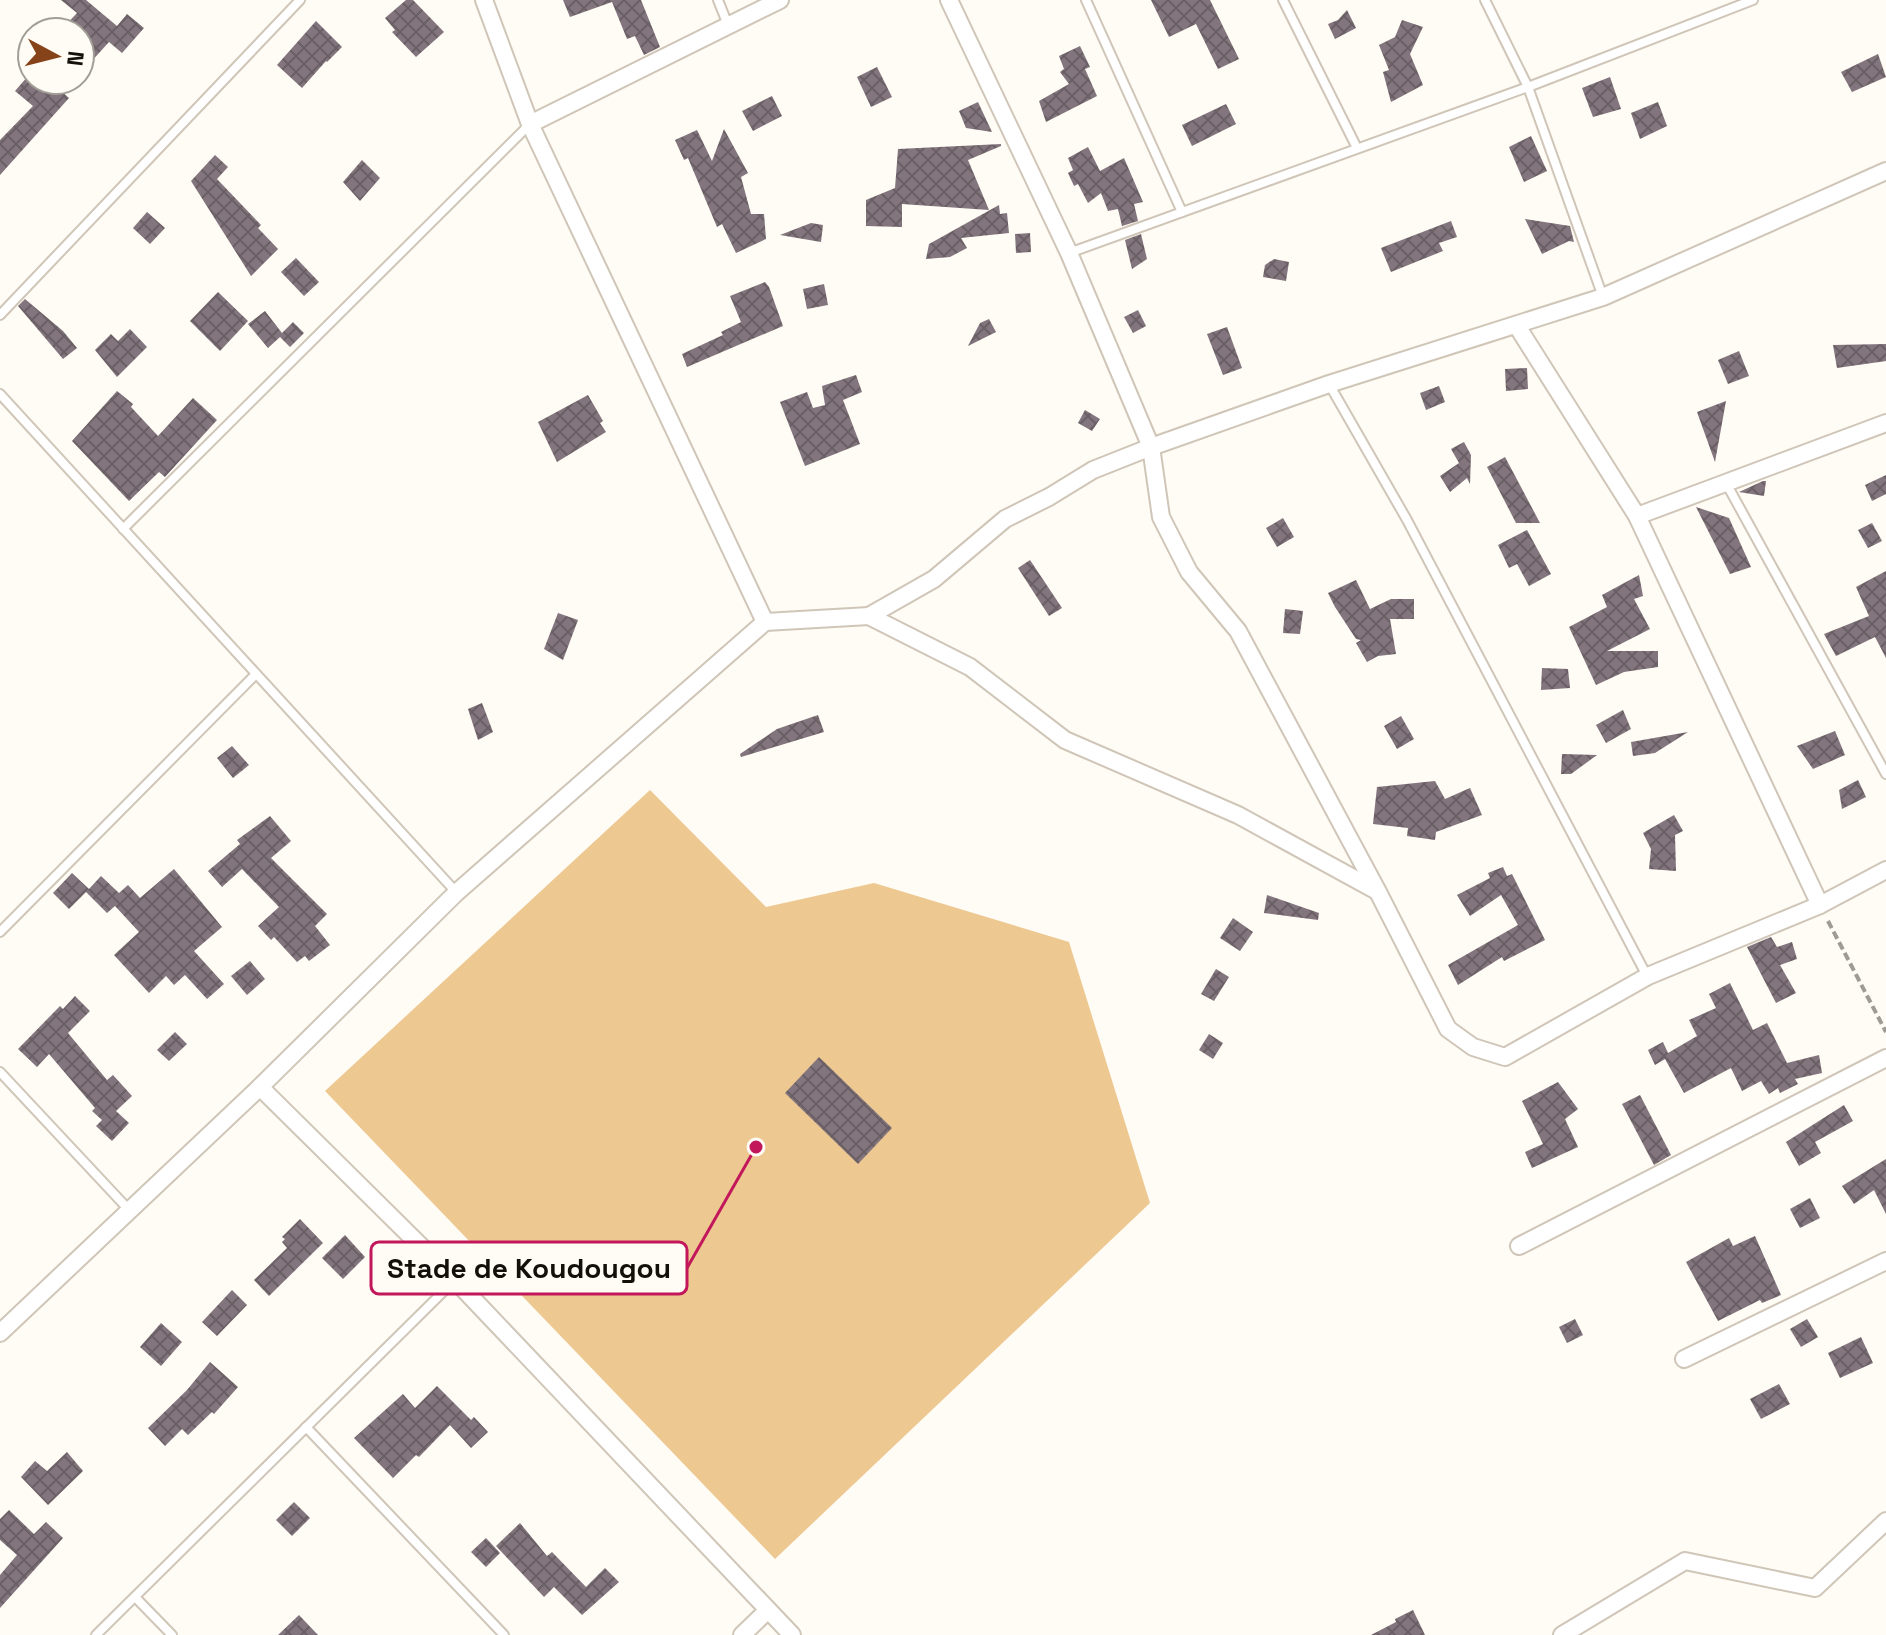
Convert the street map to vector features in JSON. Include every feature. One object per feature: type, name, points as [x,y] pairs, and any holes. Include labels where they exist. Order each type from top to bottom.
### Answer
[{"type":"street","points":[[484,0],[530,124],[765,622]]},
{"type":"street","points":[[530,124],[780,0]]},
{"type":"street","points":[[949,0],[1069,253],[1151,447],[1161,517],[1189,572],[1238,631],[1448,1029],[1473,1047],[1505,1057],[1648,976],[1820,905],[1886,870]]},
{"type":"street","points":[[0,1333],[260,1087],[456,893],[765,622],[869,616],[934,579],[1005,519],[1093,470],[1329,384],[1603,297],[1886,171]]},
{"type":"street","points":[[1517,326],[1637,516],[1820,905]]},
{"type":"street","points":[[1637,516],[1886,423]]},
{"type":"street","points":[[869,616],[970,667],[1065,740],[1238,815],[1378,892]]},
{"type":"street","points":[[1519,1246],[1886,1058]]},
{"type":"street","points":[[260,1087],[455,1280],[792,1635]]},
{"type":"street","points":[[1684,1359],[1886,1261]]},
{"type":"street","points":[[1562,1635],[1685,1561],[1815,1588],[1886,1521]]},
{"type":"street","points":[[742,1635],[768,1610]]},
{"type":"lane","points":[[0,315],[300,0]]},
{"type":"lane","points":[[718,0],[728,26]]},
{"type":"lane","points":[[1086,0],[1182,212]]},
{"type":"lane","points":[[1283,0],[1357,148]]},
{"type":"lane","points":[[1485,0],[1528,87],[1603,297]]},
{"type":"lane","points":[[1069,253],[1528,87],[1753,0]]},
{"type":"lane","points":[[123,529],[530,124]]},
{"type":"lane","points":[[1329,384],[1407,520],[1648,976]]},
{"type":"lane","points":[[0,394],[456,893]]},
{"type":"lane","points":[[1726,482],[1886,774]]},
{"type":"lane","points":[[0,932],[256,674]]},
{"type":"lane","points":[[0,1072],[130,1211]]},
{"type":"lane","points":[[96,1635],[455,1280]]},
{"type":"lane","points":[[306,1427],[504,1635]]},
{"type":"lane","points":[[135,1597],[172,1635]]},
{"type":"path","points":[[1820,905],[1886,1032]]},
{"type":"shaded area","points":[[650,790],[766,907],[874,883],[1069,942],[1150,1203],[775,1559],[325,1091]]},
{"type":"building","points":[[61,0],[86,0],[117,26],[127,14],[144,28],[122,53],[109,42],[96,56],[96,16],[74,16],[77,13]]},
{"type":"building","points":[[406,0],[413,0],[444,32],[416,57],[392,32],[395,30],[385,18]]},
{"type":"building","points":[[563,0],[641,0],[660,47],[644,55],[635,36],[627,39],[612,2],[570,17]]},
{"type":"building","points":[[1151,0],[1210,0],[1239,59],[1218,69],[1196,24],[1169,37]]},
{"type":"building","points":[[1347,10],[1356,28],[1335,39],[1328,24],[1338,20]]},
{"type":"building","points":[[1402,20],[1423,27],[1410,54],[1423,85],[1391,102],[1383,72],[1389,70],[1379,45],[1395,37]]},
{"type":"building","points":[[316,21],[342,47],[302,88],[277,65]]},
{"type":"building","points":[[1080,46],[1090,67],[1085,69],[1097,96],[1046,122],[1039,101],[1069,84],[1060,72],[1064,69],[1059,56]]},
{"type":"building","points":[[1878,54],[1886,77],[1852,92],[1841,72]]},
{"type":"building","points":[[877,67],[892,97],[871,107],[857,77]]},
{"type":"building","points":[[1610,77],[1621,109],[1593,117],[1582,88]]},
{"type":"building","points":[[21,96],[69,98],[0,175],[0,140],[33,106]]},
{"type":"building","points":[[772,96],[782,116],[753,131],[742,111]]},
{"type":"building","points":[[978,102],[992,132],[966,128],[959,111]]},
{"type":"building","points":[[1658,102],[1667,126],[1640,139],[1631,113]]},
{"type":"building","points":[[1226,104],[1236,124],[1192,146],[1182,125]]},
{"type":"building","points":[[724,129],[748,173],[741,177],[751,214],[764,214],[766,239],[736,253],[722,224],[717,227],[688,158],[684,160],[675,140],[697,130],[712,161]]},
{"type":"building","points":[[1531,136],[1547,171],[1524,182],[1509,147]]},
{"type":"building","points":[[1001,144],[968,160],[989,210],[902,204],[902,227],[866,226],[866,200],[895,188],[898,149]]},
{"type":"building","points":[[1088,147],[1100,171],[1124,158],[1143,202],[1134,204],[1138,221],[1122,226],[1118,209],[1108,211],[1101,193],[1088,203],[1078,184],[1074,186],[1068,173],[1073,170],[1068,158]]},
{"type":"building","points":[[215,155],[228,167],[217,179],[261,225],[258,228],[278,249],[251,276],[191,181]]},
{"type":"building","points":[[362,160],[380,178],[360,201],[343,182]]},
{"type":"building","points":[[999,205],[1000,214],[1007,213],[1009,233],[961,238],[967,248],[950,257],[926,259],[929,244]]},
{"type":"building","points":[[147,212],[165,228],[150,244],[133,228]]},
{"type":"building","points":[[1525,219],[1570,226],[1574,242],[1569,241],[1542,254]]},
{"type":"building","points":[[1451,221],[1457,237],[1439,243],[1443,251],[1391,272],[1381,248]]},
{"type":"building","points":[[811,223],[823,225],[821,242],[780,235]]},
{"type":"building","points":[[1030,233],[1031,252],[1016,253],[1015,234]]},
{"type":"building","points":[[1141,234],[1147,259],[1132,269],[1125,240]]},
{"type":"building","points":[[296,258],[319,282],[304,296],[281,272]]},
{"type":"building","points":[[1274,259],[1289,262],[1286,281],[1263,277],[1265,265]]},
{"type":"building","points":[[765,282],[783,326],[687,367],[682,354],[723,335],[721,332],[741,322],[730,296]]},
{"type":"building","points":[[824,284],[828,305],[807,309],[803,289]]},
{"type":"building","points":[[218,292],[248,321],[220,351],[190,321]]},
{"type":"building","points":[[25,299],[63,331],[77,348],[63,359],[18,306]]},
{"type":"building","points":[[1138,310],[1146,326],[1133,333],[1124,317]]},
{"type":"building","points":[[265,311],[282,333],[293,322],[304,333],[290,347],[280,337],[268,348],[248,324]]},
{"type":"building","points":[[989,319],[996,332],[968,346],[980,323]]},
{"type":"building","points":[[1227,327],[1242,368],[1223,375],[1207,334]]},
{"type":"building","points":[[130,329],[147,347],[117,377],[95,350],[111,334],[118,341]]},
{"type":"building","points":[[1886,344],[1886,361],[1837,368],[1833,345]]},
{"type":"building","points":[[1739,351],[1749,376],[1728,384],[1718,360]]},
{"type":"building","points":[[1527,368],[1528,389],[1506,391],[1505,369]]},
{"type":"building","points":[[856,375],[862,392],[843,400],[860,444],[805,466],[780,402],[807,392],[813,408],[825,405],[822,386]]},
{"type":"building","points":[[1439,386],[1445,402],[1426,410],[1420,393]]},
{"type":"building","points":[[117,391],[133,404],[131,407],[158,436],[193,398],[217,420],[165,477],[159,472],[129,501],[72,441]]},
{"type":"building","points":[[588,395],[606,432],[557,462],[538,422]]},
{"type":"building","points":[[1726,401],[1715,462],[1697,412]]},
{"type":"building","points":[[1085,410],[1100,419],[1092,431],[1078,423]]},
{"type":"building","points":[[1464,442],[1471,455],[1470,484],[1467,478],[1450,492],[1440,476],[1459,463],[1451,449]]},
{"type":"building","points":[[1505,457],[1540,523],[1516,523],[1487,467]]},
{"type":"building","points":[[1886,475],[1886,494],[1872,501],[1865,485]]},
{"type":"building","points":[[1766,481],[1764,496],[1739,492]]},
{"type":"building","points":[[1696,507],[1729,518],[1751,567],[1730,574]]},
{"type":"building","points":[[1283,518],[1294,537],[1277,547],[1266,528]]},
{"type":"building","points":[[1872,523],[1882,541],[1868,548],[1858,530]]},
{"type":"building","points":[[1527,530],[1551,574],[1529,586],[1517,564],[1509,568],[1498,545]]},
{"type":"building","points":[[1030,560],[1062,608],[1049,616],[1018,568]]},
{"type":"building","points":[[1886,571],[1886,658],[1875,637],[1836,656],[1824,634],[1869,616],[1856,587]]},
{"type":"building","points":[[1639,575],[1643,596],[1634,599],[1650,629],[1607,651],[1658,651],[1658,667],[1624,672],[1596,685],[1569,627],[1607,607],[1602,595]]},
{"type":"building","points":[[1356,580],[1370,609],[1391,599],[1414,599],[1414,619],[1390,619],[1396,654],[1378,656],[1367,662],[1356,643],[1361,640],[1356,639],[1335,607],[1328,593]]},
{"type":"building","points":[[1285,609],[1303,611],[1300,634],[1283,633]]},
{"type":"building","points":[[558,613],[578,620],[563,660],[544,649]]},
{"type":"building","points":[[1542,668],[1568,669],[1570,688],[1541,690]]},
{"type":"building","points":[[482,703],[493,732],[478,740],[468,709]]},
{"type":"building","points":[[1623,710],[1631,729],[1606,743],[1596,725]]},
{"type":"building","points":[[818,715],[824,732],[741,757],[740,754],[777,729]]},
{"type":"building","points":[[1401,716],[1414,739],[1397,749],[1384,726]]},
{"type":"building","points":[[1835,731],[1845,755],[1813,769],[1797,746]]},
{"type":"building","points":[[1688,732],[1655,753],[1633,756],[1631,742]]},
{"type":"building","points":[[232,746],[249,765],[233,778],[217,758]]},
{"type":"building","points":[[1562,754],[1597,755],[1571,774],[1561,774]]},
{"type":"building","points":[[1858,780],[1866,797],[1842,809],[1839,790]]},
{"type":"building","points":[[1435,781],[1445,799],[1470,788],[1482,815],[1436,832],[1435,840],[1407,836],[1408,828],[1373,824],[1377,787]]},
{"type":"building","points":[[1674,815],[1683,831],[1675,835],[1676,871],[1649,869],[1651,849],[1643,833]]},
{"type":"building","points":[[270,816],[291,841],[271,858],[327,914],[315,926],[330,945],[309,961],[305,956],[297,962],[274,937],[271,940],[258,926],[279,907],[242,869],[222,887],[208,871],[240,844],[237,840]]},
{"type":"building","points":[[1503,867],[1507,876],[1512,874],[1545,940],[1504,961],[1502,957],[1458,985],[1448,965],[1518,925],[1501,895],[1470,916],[1457,895],[1490,878],[1488,873]]},
{"type":"building","points":[[174,869],[222,927],[194,951],[224,984],[207,999],[185,975],[174,985],[166,976],[149,993],[114,955],[139,932],[115,906],[107,913],[86,892],[69,909],[53,893],[72,873],[89,889],[101,876],[119,893],[128,885],[140,898]]},
{"type":"building","points":[[1267,895],[1319,913],[1318,920],[1264,913]]},
{"type":"building","points":[[1233,918],[1253,932],[1240,951],[1220,938]]},
{"type":"building","points":[[1771,937],[1777,947],[1792,942],[1797,959],[1780,965],[1796,993],[1776,1003],[1747,947]]},
{"type":"building","points":[[250,961],[265,979],[247,995],[231,976]]},
{"type":"building","points":[[1216,969],[1229,977],[1214,1001],[1201,994]]},
{"type":"building","points":[[1730,983],[1753,1030],[1767,1023],[1787,1063],[1819,1055],[1822,1073],[1795,1079],[1798,1084],[1780,1093],[1778,1088],[1769,1094],[1761,1081],[1742,1091],[1731,1068],[1684,1093],[1665,1059],[1655,1065],[1648,1050],[1663,1042],[1668,1053],[1697,1036],[1689,1020],[1716,1008],[1709,994]]},
{"type":"building","points":[[75,996],[90,1011],[68,1033],[107,1080],[113,1075],[132,1096],[116,1111],[129,1123],[112,1141],[96,1126],[102,1120],[92,1111],[95,1108],[49,1054],[37,1067],[18,1049],[60,1006],[63,1009]]},
{"type":"building","points":[[175,1032],[187,1044],[169,1061],[157,1050]]},
{"type":"building","points":[[1209,1034],[1223,1043],[1213,1059],[1199,1050]]},
{"type":"building","points":[[819,1057],[892,1128],[858,1164],[785,1093]]},
{"type":"building","points":[[1558,1082],[1578,1109],[1565,1119],[1578,1147],[1532,1168],[1525,1152],[1543,1144],[1522,1101]]},
{"type":"building","points":[[1640,1095],[1671,1155],[1654,1165],[1622,1104]]},
{"type":"building","points":[[1844,1105],[1853,1121],[1815,1142],[1821,1153],[1799,1166],[1786,1142]]},
{"type":"building","points":[[1886,1159],[1886,1214],[1874,1190],[1854,1204],[1842,1186]]},
{"type":"building","points":[[1810,1198],[1820,1218],[1800,1228],[1790,1209]]},
{"type":"building","points":[[300,1219],[323,1243],[269,1296],[254,1280],[287,1248],[282,1237]]},
{"type":"building","points":[[345,1235],[365,1257],[343,1279],[322,1258]]},
{"type":"building","points":[[1755,1236],[1781,1295],[1762,1303],[1760,1300],[1718,1321],[1686,1262],[1729,1238],[1733,1246]]},
{"type":"building","points":[[232,1290],[247,1305],[217,1336],[202,1322]]},
{"type":"building","points":[[1575,1319],[1583,1335],[1567,1343],[1559,1327]]},
{"type":"building","points":[[1807,1319],[1818,1337],[1801,1347],[1790,1329]]},
{"type":"building","points":[[161,1323],[182,1342],[161,1366],[140,1347]]},
{"type":"building","points":[[1861,1337],[1873,1363],[1840,1378],[1828,1353]]},
{"type":"building","points":[[210,1362],[238,1387],[214,1414],[212,1412],[188,1435],[182,1429],[165,1446],[148,1428],[187,1390]]},
{"type":"building","points":[[1779,1384],[1790,1404],[1761,1419],[1750,1399]]},
{"type":"building","points":[[437,1386],[471,1420],[474,1417],[488,1432],[471,1448],[450,1425],[393,1478],[354,1438],[403,1394],[415,1408]]},
{"type":"building","points":[[67,1452],[83,1471],[48,1505],[21,1477],[35,1461],[47,1471]]},
{"type":"building","points":[[294,1502],[310,1518],[292,1536],[276,1520]]},
{"type":"building","points":[[9,1510],[34,1534],[46,1522],[63,1538],[0,1608],[0,1575],[17,1555],[0,1540],[0,1519]]},
{"type":"building","points":[[520,1523],[547,1556],[552,1552],[586,1587],[605,1568],[619,1582],[582,1615],[554,1587],[544,1597],[496,1546]]},
{"type":"building","points":[[486,1538],[500,1553],[486,1567],[471,1552]]},
{"type":"building","points":[[1413,1610],[1425,1635],[1371,1635],[1396,1622],[1395,1619]]},
{"type":"building","points":[[299,1615],[318,1635],[278,1635]]},
{"type":"place","name":"Stade de Koudougou","points":[[756,1147]]}]
